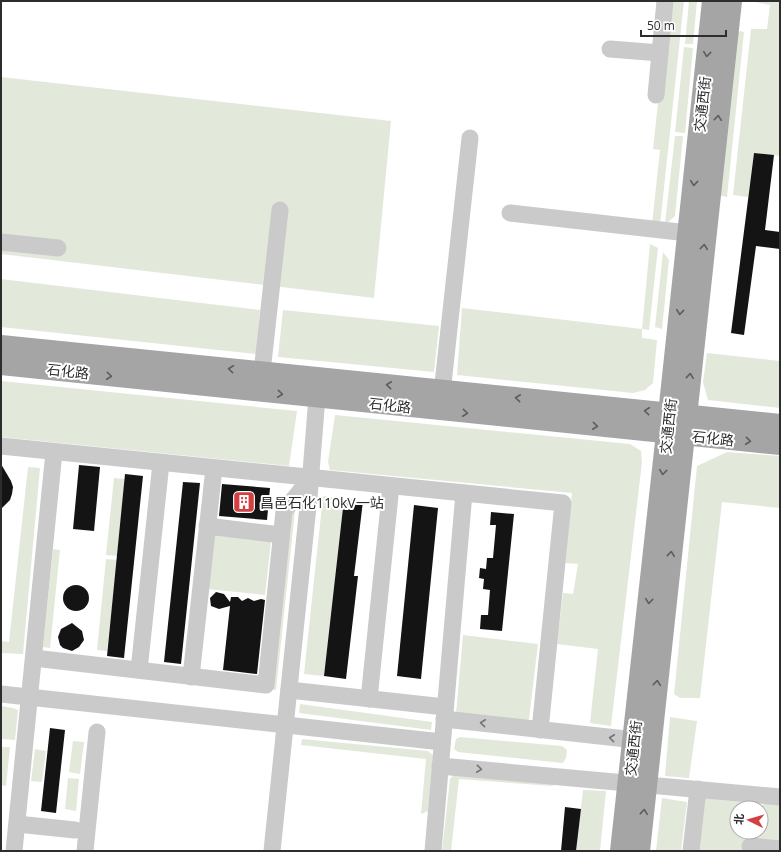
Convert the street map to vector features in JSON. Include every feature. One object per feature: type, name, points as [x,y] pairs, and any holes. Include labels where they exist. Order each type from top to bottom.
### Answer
[{"type":"main road","name":"交通西街","points":[[677,424],[688,233],[713,1]]},
{"type":"main road","name":"交通西街","points":[[639,851],[638,784],[642,741],[677,424],[731,1]]},
{"type":"main road","name":"石化路","points":[[1,346],[262,372],[441,400],[677,424],[780,444]]},
{"type":"main road","name":"石化路","points":[[1,364],[317,397],[441,400]]},
{"type":"main road","name":"石化路","points":[[677,424],[780,424]]},
{"type":"main road","name":"交通西街","points":[[621,851],[638,784]]},
{"type":"lane","points":[[656,95],[665,1]]},
{"type":"lane","points":[[610,49],[660,53]]},
{"type":"lane","points":[[441,400],[470,138]]},
{"type":"lane","points":[[262,372],[280,210]]},
{"type":"lane","points":[[510,213],[688,233]]},
{"type":"lane","points":[[1,242],[58,248]]},
{"type":"lane","points":[[272,851],[311,478],[317,397]]},
{"type":"lane","points":[[1,446],[563,503],[540,730]]},
{"type":"lane","points":[[14,851],[54,452]]},
{"type":"lane","points":[[140,670],[161,463]]},
{"type":"lane","points":[[191,677],[214,468]]},
{"type":"lane","points":[[34,658],[266,685],[284,510],[311,478]]},
{"type":"lane","points":[[369,699],[391,486]]},
{"type":"lane","points":[[433,851],[464,493]]},
{"type":"lane","points":[[207,526],[281,535]]},
{"type":"lane","points":[[289,690],[369,699],[540,730],[642,741]]},
{"type":"lane","points":[[1,694],[442,742]]},
{"type":"lane","points":[[85,851],[97,732]]},
{"type":"lane","points":[[440,766],[698,789],[746,800]]},
{"type":"lane","points":[[691,851],[698,789]]},
{"type":"lane","points":[[768,800],[780,798]]},
{"type":"lane","points":[[17,824],[75,830]]},
{"type":"lane","points":[[750,843],[780,849]]},
{"type":"shaded area","points":[[669,1],[684,1],[660,225],[652,224],[660,150],[653,149]]},
{"type":"shaded area","points":[[689,1],[697,1],[693,44],[685,44]]},
{"type":"shaded area","points":[[755,1],[780,1],[780,156],[754,153],[748,197],[733,195],[751,29],[767,29],[770,5]]},
{"type":"shaded area","points":[[740,31],[744,32],[727,197],[718,193],[736,34]]},
{"type":"shaded area","points":[[684,47],[693,48],[685,133],[675,132]]},
{"type":"shaded area","points":[[1,77],[391,121],[374,298],[1,254]]},
{"type":"shaded area","points":[[675,136],[683,136],[675,216],[665,223]]},
{"type":"shaded area","points":[[650,244],[658,248],[649,330],[642,329]]},
{"type":"shaded area","points":[[663,252],[669,260],[662,329],[655,327]]},
{"type":"shaded area","points":[[1,279],[260,310],[256,354],[1,327]]},
{"type":"shaded area","points":[[462,308],[642,329],[642,338],[657,340],[653,383],[645,390],[633,393],[457,375]]},
{"type":"shaded area","points":[[283,310],[439,326],[434,372],[278,357]]},
{"type":"shaded area","points":[[707,353],[780,361],[780,408],[708,400],[703,382]]},
{"type":"shaded area","points":[[1,381],[297,411],[289,466],[1,437]]},
{"type":"shaded area","points":[[335,415],[630,444],[641,451],[642,462],[611,726],[590,723],[598,649],[557,644],[563,593],[573,594],[578,564],[565,563],[572,493],[330,470],[328,462]]},
{"type":"shaded area","points":[[727,452],[780,456],[780,508],[722,502],[700,698],[680,698],[674,694],[697,466]]},
{"type":"shaded area","points":[[28,467],[40,468],[23,654],[1,653],[1,641],[9,642]]},
{"type":"shaded area","points":[[114,478],[125,479],[117,556],[106,555]]},
{"type":"shaded area","points":[[323,496],[344,499],[324,676],[304,674]]},
{"type":"shaded area","points":[[289,510],[295,510],[276,690],[270,689]]},
{"type":"shaded area","points":[[213,534],[271,541],[265,595],[207,589]]},
{"type":"shaded area","points":[[53,549],[60,550],[50,648],[43,647]]},
{"type":"shaded area","points":[[106,559],[117,560],[107,651],[97,650]]},
{"type":"shaded area","points":[[463,635],[538,644],[529,719],[524,722],[456,714]]},
{"type":"shaded area","points":[[300,704],[432,722],[431,730],[299,713]]},
{"type":"shaded area","points":[[1,706],[18,710],[15,740],[1,739]]},
{"type":"shaded area","points":[[670,717],[697,721],[689,778],[665,776]]},
{"type":"shaded area","points":[[460,737],[562,746],[567,750],[566,758],[563,763],[458,752],[454,749],[456,739]]},
{"type":"shaded area","points":[[302,739],[428,751],[433,755],[428,811],[421,814],[426,759],[301,745]]},
{"type":"shaded area","points":[[73,741],[84,742],[80,774],[69,772]]},
{"type":"shaded area","points":[[1,747],[10,747],[6,786],[1,785]]},
{"type":"shaded area","points":[[35,749],[46,751],[42,782],[31,781]]},
{"type":"shaded area","points":[[456,772],[554,780],[553,786],[459,779],[451,851],[442,851],[450,779]]},
{"type":"shaded area","points":[[68,778],[79,779],[76,811],[65,809]]},
{"type":"shaded area","points":[[583,790],[606,791],[600,851],[576,851]]},
{"type":"shaded area","points":[[662,798],[687,802],[681,851],[656,851]]},
{"type":"shaded area","points":[[702,798],[729,801],[729,840],[744,840],[743,851],[696,851]]},
{"type":"shaded area","points":[[769,803],[780,804],[780,844],[755,841],[769,840]]},
{"type":"building","points":[[754,153],[774,155],[765,230],[780,232],[780,249],[756,246],[744,335],[731,333]]},
{"type":"building","points":[[1,464],[13,487],[10,500],[1,509]]},
{"type":"building","points":[[79,465],[100,467],[94,531],[73,529]]},
{"type":"building","points":[[125,474],[143,476],[124,658],[107,656]]},
{"type":"building","points":[[183,482],[200,483],[181,664],[164,662]]},
{"type":"building","name":"昌邑石化110kV一站","points":[[222,484],[270,488],[267,520],[219,516]]},
{"type":"building","points":[[344,499],[363,501],[354,576],[358,576],[346,679],[324,676]]},
{"type":"building","points":[[414,505],[438,508],[421,679],[397,676]]},
{"type":"building","points":[[491,512],[514,514],[502,631],[480,629],[481,615],[488,615],[490,590],[483,589],[484,579],[479,578],[480,568],[486,569],[487,558],[493,558],[496,525],[490,525]]},
{"type":"building","points":[[76,585],[85,589],[89,598],[85,607],[76,611],[67,607],[63,598],[67,589]]},
{"type":"building","points":[[216,592],[224,594],[230,602],[231,597],[238,597],[242,601],[248,598],[254,601],[261,599],[265,600],[257,674],[223,670],[230,606],[219,609],[211,606],[210,598]]},
{"type":"building","points":[[72,623],[82,631],[84,640],[79,647],[72,651],[63,648],[60,645],[58,637],[61,629]]},
{"type":"building","points":[[50,728],[65,730],[56,813],[41,811]]},
{"type":"building","points":[[565,807],[581,809],[576,851],[561,851]]},
{"type":"place","name":"昌邑石化110kV一站","points":[[244,502]]}]
